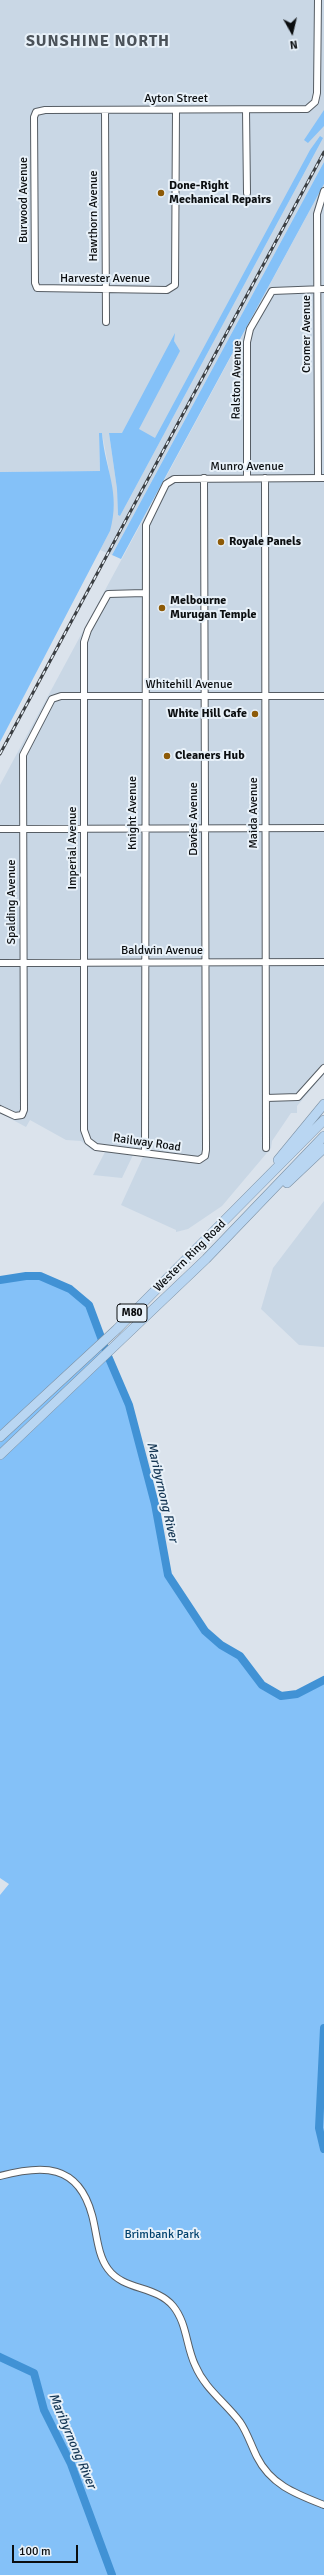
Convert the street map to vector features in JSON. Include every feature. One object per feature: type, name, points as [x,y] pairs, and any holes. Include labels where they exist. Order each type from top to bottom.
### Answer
[{"type":"highway","points":[[260,1185],[324,1104]]},
{"type":"highway","name":"Western Ring Road","points":[[0,1437],[117,1329],[324,1120]]},
{"type":"highway","points":[[278,1188],[324,1136]]},
{"type":"highway","points":[[278,1188],[324,1148]]},
{"type":"highway","name":"Western Ring Road","points":[[0,1455],[206,1258],[229,1241],[278,1188]]},
{"type":"street","name":"Ayton Street","points":[[36,112],[45,110],[302,110],[315,102],[317,93],[318,0]]},
{"type":"street","name":"Hawthorn Avenue","points":[[105,110],[106,322]]},
{"type":"street","name":"Harvester Avenue","points":[[37,288],[106,290],[173,288],[176,282],[176,110]]},
{"type":"street","points":[[246,110],[247,193]]},
{"type":"street","name":"Burwood Avenue","points":[[36,112],[34,117],[35,283],[37,288]]},
{"type":"street","name":"Cromer Avenue","points":[[321,478],[321,289],[317,209],[324,191]]},
{"type":"street","name":"Ralston Avenue","points":[[247,478],[247,338],[263,304],[274,290],[321,289]]},
{"type":"street","name":"Munro Avenue","points":[[170,480],[204,478],[321,478]]},
{"type":"street","name":"Davies Avenue","points":[[203,1159],[206,1150],[204,478]]},
{"type":"street","name":"Maida Avenue","points":[[265,478],[266,1148]]},
{"type":"street","name":"Knight Avenue","points":[[145,1153],[144,592],[146,525],[166,484],[170,480]]},
{"type":"street","name":"Imperial Avenue","points":[[89,1143],[84,1130],[84,639],[105,599],[111,593],[144,592]]},
{"type":"street","name":"Whitehill Avenue","points":[[55,697],[324,696]]},
{"type":"street","name":"Spalding Avenue","points":[[0,1109],[15,1116],[22,1115],[24,1106],[24,752],[55,697]]},
{"type":"street","points":[[0,829],[324,828]]},
{"type":"street","name":"Baldwin Avenue","points":[[0,963],[324,962]]},
{"type":"street","points":[[266,1098],[298,1097],[324,1068]]},
{"type":"street","name":"Railway Road","points":[[89,1143],[99,1148],[191,1160],[203,1159]]},
{"type":"street","points":[[0,2176],[30,2169],[44,2168],[64,2175],[76,2185],[88,2204],[101,2253],[109,2270],[126,2284],[155,2292],[168,2301],[184,2325],[192,2358],[199,2374],[209,2389],[243,2426],[266,2471],[285,2488],[324,2505]]},
{"type":"shaded area","points":[[0,0],[324,0],[324,162],[112,555],[100,550],[110,531],[109,470],[102,433],[99,433],[100,471],[0,472]],"holes":[[[323,138],[120,516],[118,515],[117,489],[109,433],[122,433],[156,442]]]},
{"type":"shaded area","points":[[324,184],[324,1074],[297,1106],[297,1113],[291,1113],[272,1141],[271,1148],[222,1206],[188,1229],[176,1232],[176,1230],[121,1205],[143,1157],[133,1155],[122,1178],[93,1175],[105,1152],[92,1150],[81,1141],[66,1140],[30,1120],[26,1127],[0,1113],[0,785]]},
{"type":"shaded area","points":[[324,1201],[324,1347],[299,1345],[261,1309],[273,1268]]},
{"type":"green space","points":[[324,110],[324,126],[308,143],[304,140]]},
{"type":"green space","points":[[320,136],[323,138],[120,516],[118,515],[117,489],[109,433],[122,433],[175,333],[174,341],[180,351],[139,429],[155,438],[310,150]]},
{"type":"green space","points":[[324,162],[324,184],[121,559],[112,555]]},
{"type":"green space","points":[[99,433],[102,433],[113,493],[113,517],[110,531],[0,742],[0,472],[100,471]]},
{"type":"green space","name":"Brimbank Park","points":[[26,1276],[40,1276],[70,1289],[89,1305],[108,1356],[129,1405],[155,1504],[168,1575],[197,1620],[212,1638],[240,1656],[262,1685],[275,1693],[288,1696],[297,1694],[324,1680],[324,2575],[0,2575],[0,1895],[9,1884],[0,1878],[0,1280]]},
{"type":"waterway","name":"Maribyrnong River","points":[[0,1280],[26,1276],[40,1276],[70,1289],[89,1305],[108,1356],[129,1405],[155,1504],[168,1575],[205,1631],[221,1645],[240,1656],[262,1685],[281,1696],[297,1694],[324,1680]]},
{"type":"waterway","name":"Maribyrnong River","points":[[324,2028],[319,2128],[324,2149]]},
{"type":"waterway","name":"Maribyrnong River","points":[[0,2357],[34,2373],[44,2410],[71,2464],[112,2575]]},
{"type":"railway","points":[[0,754],[324,152]]},
{"type":"place","name":"Done-Right Mechanical Repairs","points":[[161,193]]},
{"type":"place","name":"Royale Panels","points":[[221,542]]},
{"type":"place","name":"Melbourne Murugan Temple","points":[[162,608]]},
{"type":"place","name":"White Hill Cafe","points":[[255,714]]},
{"type":"place","name":"Cleaners Hub","points":[[167,756]]},
{"type":"district","name":"SUNSHINE NORTH","points":[[98,42]]}]
